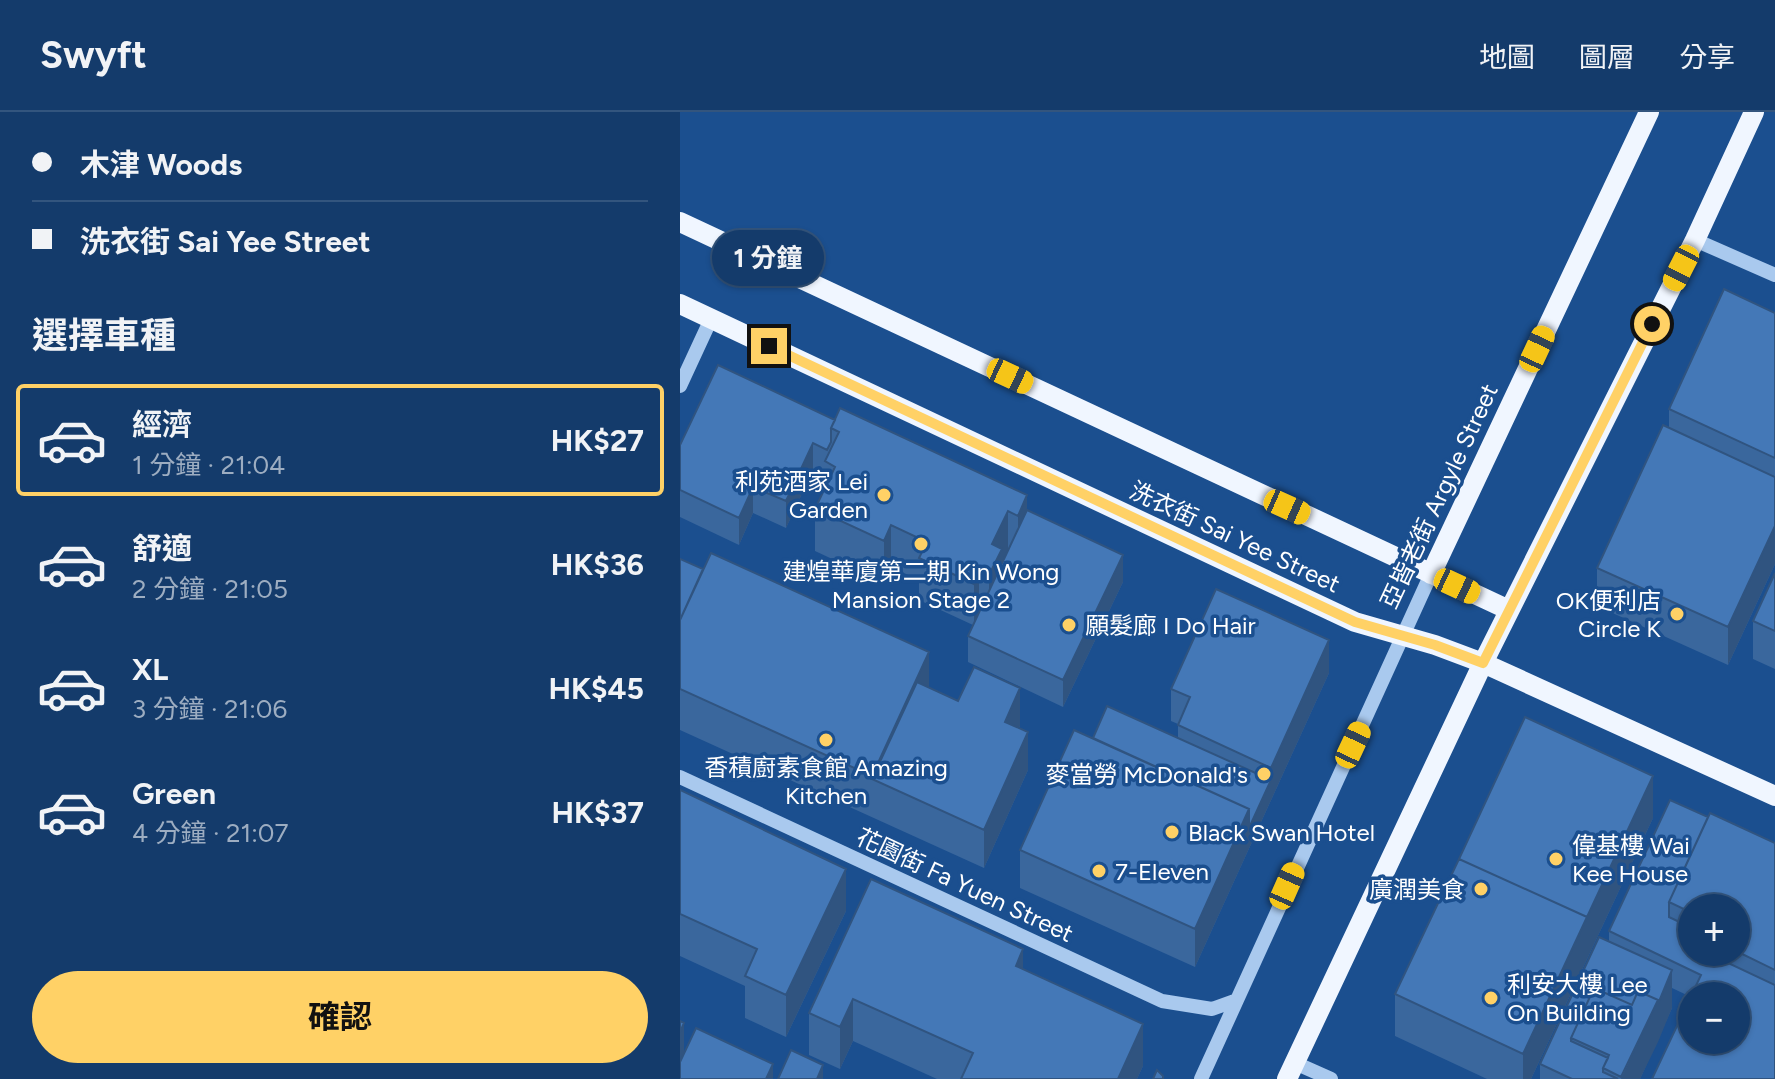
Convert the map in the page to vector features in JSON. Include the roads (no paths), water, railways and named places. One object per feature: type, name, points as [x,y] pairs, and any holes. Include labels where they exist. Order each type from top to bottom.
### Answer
[{"type":"main road","name":"亞皆老街 Argyle Street","points":[[1431,574],[1649,112]]},
{"type":"main road","points":[[1291,1071],[1483,663],[1695,240],[1754,112]]},
{"type":"main road","name":"洗衣街 Sai Yee Street","points":[[680,222],[1509,610]]},
{"type":"main road","name":"洗衣街 Sai Yee Street","points":[[680,304],[1286,591],[1355,622],[1435,645],[1483,663],[1775,796]]},
{"type":"street","points":[[1695,240],[1775,275]]},
{"type":"street","points":[[680,386],[711,319]]},
{"type":"street","name":"亞皆老街 Argyle Street","points":[[1201,1079],[1431,574]]},
{"type":"street","name":"花園街 Fa Yuen Street","points":[[680,777],[1162,1001],[1212,1009],[1237,1000]]},
{"type":"street","points":[[1291,1071],[1331,1079]]},
{"type":"place","name":"利苑酒家 Lei Garden","points":[[884,495]]},
{"type":"place","name":"建煌華廈第二期 Kin Wong Mansion Stage 2","points":[[921,544]]},
{"type":"place","name":"OK便利店 Circle K","points":[[1677,614]]},
{"type":"place","name":"願髮廊 I Do Hair","points":[[1069,625]]},
{"type":"place","name":"香積廚素食館 Amazing Kitchen","points":[[826,740]]},
{"type":"place","name":"麥當勞 McDonald's","points":[[1264,774]]},
{"type":"place","name":"Black Swan Hotel","points":[[1172,832]]},
{"type":"place","name":"偉基樓 Wai Kee House","points":[[1556,859]]},
{"type":"place","name":"7-Eleven","points":[[1099,871]]},
{"type":"place","name":"廣潤美食","points":[[1481,889]]},
{"type":"place","name":"利安大樓 Lee On Building","points":[[1491,998]]}]
